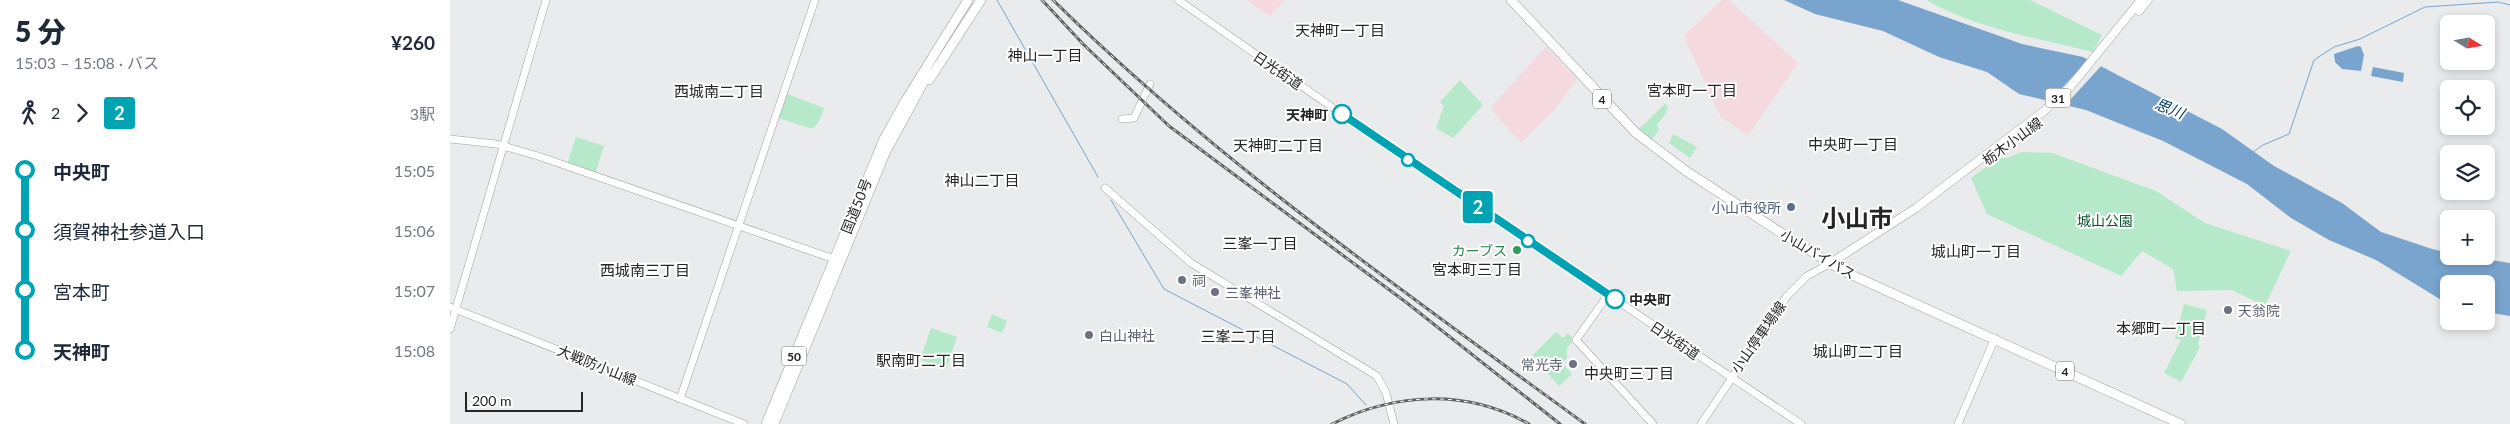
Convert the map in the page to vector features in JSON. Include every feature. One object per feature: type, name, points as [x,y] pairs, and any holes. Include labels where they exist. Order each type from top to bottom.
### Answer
[{"type":"highway","name":"国道50号","points":[[766,424],[885,153],[968,0]]},
{"type":"highway","name":"国道50号","points":[[774,424],[884,139],[939,46],[964,9],[975,0]]},
{"type":"highway","points":[[964,9],[981,0]]},
{"type":"highway","name":"小山バイパス","points":[[1511,0],[1636,133],[1686,171],[1829,264],[2181,424]]},
{"type":"main road","name":"栃木小山線","points":[[2118,33],[2141,0]]},
{"type":"main road","name":"栃木小山線","points":[[1829,264],[1892,225],[1992,154],[2044,111],[2070,87],[2148,0]]},
{"type":"street","points":[[450,329],[453,308],[504,146],[546,0]]},
{"type":"street","points":[[680,399],[815,0]]},
{"type":"street","name":"日光街道","points":[[1178,0],[1421,168],[1801,424]]},
{"type":"street","points":[[1122,119],[1134,118],[1150,84]]},
{"type":"street","points":[[450,139],[504,146],[837,260]]},
{"type":"street","points":[[1106,188],[1191,264],[1377,376],[1386,393],[1394,424]]},
{"type":"street","name":"小山停車場線","points":[[1701,424],[1730,377],[1787,296],[1807,276],[1829,264]]},
{"type":"street","points":[[1608,295],[1576,340],[1653,424]]},
{"type":"street","name":"大戦防小山線","points":[[453,308],[744,424]]},
{"type":"street","points":[[1958,424],[1994,338]]},
{"type":"shaded area","points":[[1246,0],[1285,0],[1270,16]]},
{"type":"shaded area","points":[[1722,0],[1729,0],[1798,63],[1748,136],[1720,116],[1684,36]]},
{"type":"shaded area","points":[[1546,47],[1577,79],[1554,110],[1521,143],[1491,109]]},
{"type":"green space","points":[[1926,0],[2030,0],[2102,35],[2093,52],[1987,26]]},
{"type":"green space","points":[[1460,80],[1483,105],[1453,138],[1436,128],[1444,106],[1440,102]]},
{"type":"green space","points":[[787,94],[824,108],[819,121],[813,129],[778,118]]},
{"type":"green space","points":[[1665,104],[1668,106],[1666,113],[1657,125],[1659,130],[1652,139],[1639,129]]},
{"type":"green space","points":[[1673,134],[1697,147],[1690,158],[1669,143]]},
{"type":"green space","points":[[576,137],[604,146],[595,174],[567,164]]},
{"type":"green space","name":"城山公園","points":[[2021,152],[2052,153],[2156,191],[2205,223],[2291,251],[2265,306],[2232,290],[2177,291],[2173,269],[2142,251],[2121,276],[1987,214],[1971,178],[1998,158],[2007,158]]},
{"type":"green space","points":[[2184,304],[2207,310],[2198,344],[2200,347],[2181,382],[2164,373],[2181,340],[2175,339]]},
{"type":"green space","points":[[992,314],[1007,321],[1002,333],[987,327]]},
{"type":"green space","points":[[931,328],[957,337],[946,369],[920,360]]},
{"type":"green space","points":[[1556,332],[1563,338],[1568,333],[1574,340],[1567,347],[1567,358],[1562,363],[1572,374],[1559,386],[1532,356]]},
{"type":"water","name":"思川","points":[[1784,0],[1898,0],[2022,44],[2083,57],[2222,129],[2274,166],[2342,203],[2381,232],[2440,251],[2440,265],[2495,265],[2495,261],[2510,263],[2510,316],[2495,314],[2495,275],[2440,275],[2440,299],[2376,260],[2329,240],[2291,218],[2247,184],[2163,141],[2086,110],[2019,94],[1987,72],[1939,57],[1883,31],[1815,14]]},
{"type":"water","points":[[2358,46],[2361,47],[2364,55],[2361,71],[2342,69],[2335,62],[2334,54]]},
{"type":"water","points":[[2373,67],[2404,73],[2403,82],[2371,76]]},
{"type":"pier","points":[[2090,58],[2102,65],[2070,100],[2063,107],[2048,103]]},
{"type":"waterway","points":[[997,0],[1098,177]]},
{"type":"waterway","points":[[2253,152],[2263,145],[2289,134],[2314,60],[2334,47],[2360,39],[2425,7],[2498,2],[2510,5]]},
{"type":"waterway","points":[[1111,200],[1164,289],[1347,384],[1366,405]]},
{"type":"railway","points":[[1042,0],[1083,44],[1169,126],[1407,303],[1560,424]]},
{"type":"railway","points":[[1053,0],[1115,59],[1244,169],[1379,273],[1585,424]]},
{"type":"railway","points":[[1332,424],[1356,413],[1381,406],[1431,399],[1456,400],[1481,405],[1529,424]]},
{"type":"bus line","name":"2","points":[[1342,114],[1615,299]]},
{"type":"place","name":"天神町","points":[[1342,114]]},
{"type":"place","name":"小山市役所","points":[[1791,207]]},
{"type":"place","name":"カーブス","points":[[1517,250]]},
{"type":"place","name":"祠","points":[[1182,280]]},
{"type":"place","name":"三峯神社","points":[[1215,292]]},
{"type":"place","name":"中央町","points":[[1615,299]]},
{"type":"place","name":"天翁院","points":[[2228,310]]},
{"type":"place","name":"白山神社","points":[[1089,335]]},
{"type":"place","name":"常光寺","points":[[1573,364]]},
{"type":"district","name":"天神町一丁目","points":[[1340,30]]},
{"type":"district","name":"神山一丁目","points":[[1045,55]]},
{"type":"district","name":"宮本町一丁目","points":[[1692,90]]},
{"type":"district","name":"西城南二丁目","points":[[719,91]]},
{"type":"district","name":"中央町一丁目","points":[[1853,144]]},
{"type":"district","name":"天神町二丁目","points":[[1278,145]]},
{"type":"district","name":"神山二丁目","points":[[982,180]]},
{"type":"district","name":"小山市","points":[[1857,217]]},
{"type":"district","name":"三峯一丁目","points":[[1260,243]]},
{"type":"district","name":"城山町一丁目","points":[[1976,251]]},
{"type":"district","name":"宮本町三丁目","points":[[1477,269]]},
{"type":"district","name":"西城南三丁目","points":[[645,270]]},
{"type":"district","name":"本郷町一丁目","points":[[2161,328]]},
{"type":"district","name":"三峯二丁目","points":[[1238,336]]},
{"type":"district","name":"城山町二丁目","points":[[1858,351]]},
{"type":"district","name":"駅南町二丁目","points":[[921,360]]},
{"type":"district","name":"中央町三丁目","points":[[1629,373]]}]
